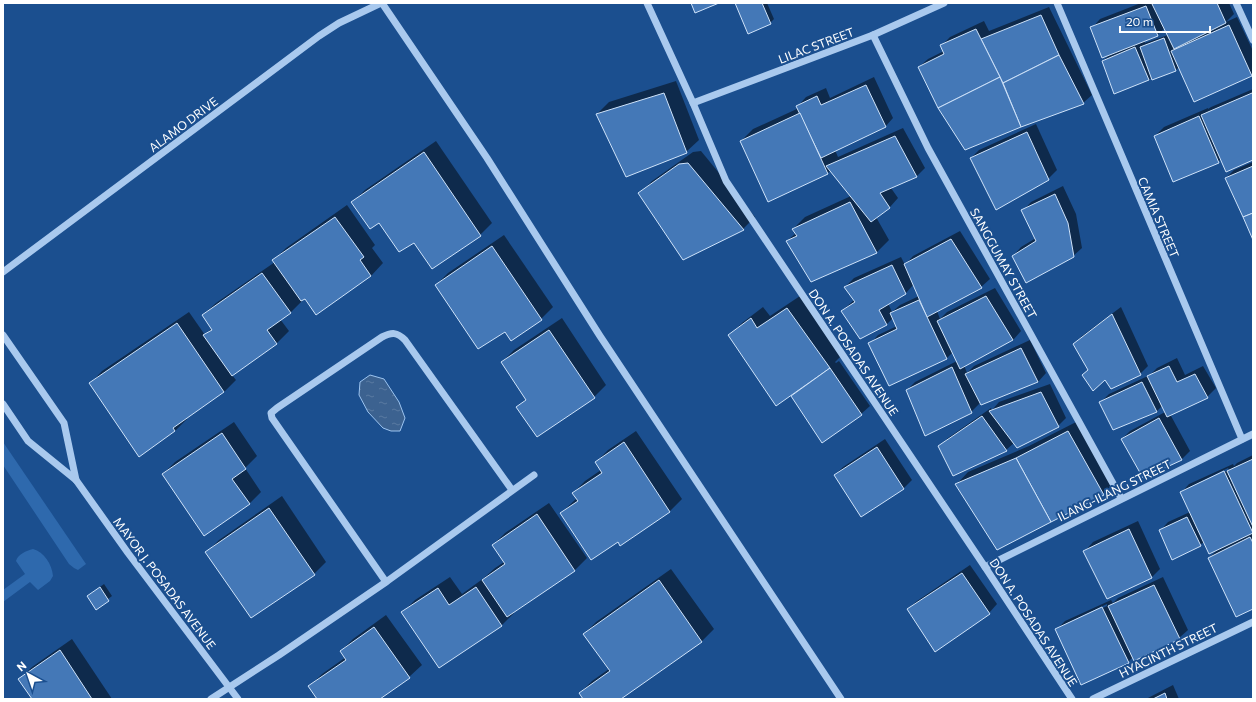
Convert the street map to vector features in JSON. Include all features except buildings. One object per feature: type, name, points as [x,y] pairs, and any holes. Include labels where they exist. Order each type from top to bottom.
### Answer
[{"type":"street","name":"ALAMO DRIVE","points":[[3,272],[319,36],[339,23],[382,3]]},
{"type":"street","points":[[382,3],[487,158],[605,343],[841,699]]},
{"type":"street","name":"DON A. POSADAS AVENUE","points":[[647,3],[693,103],[726,181],[1072,699]]},
{"type":"street","name":"LILAC STREET","points":[[693,103],[873,35],[944,3]]},
{"type":"street","name":"CAMIA STREET","points":[[1057,3],[1242,439]]},
{"type":"street","points":[[1236,3],[1253,40]]},
{"type":"street","name":"SANGGUMAY STREET","points":[[873,35],[928,148],[1121,498]]},
{"type":"street","points":[[386,582],[272,418],[271,413],[277,408],[382,337],[395,333],[400,335],[405,340],[512,490]]},
{"type":"street","name":"MAYOR J. POSADAS AVENUE","points":[[3,335],[64,423],[76,480]]},
{"type":"street","name":"MAYOR J. POSADAS AVENUE","points":[[3,404],[28,441],[76,480],[128,553],[230,686],[238,699]]},
{"type":"street","name":"ILANG-ILANG STREET","points":[[985,567],[1121,498],[1253,434]]},
{"type":"street","points":[[211,699],[279,655],[386,582],[534,474]]},
{"type":"street","name":"HYACINTH STREET","points":[[1093,699],[1253,622]]},
{"type":"shaded area","points":[[3,442],[86,564],[78,570],[69,564],[3,465]]},
{"type":"shaded area","points":[[33,549],[41,553],[47,559],[53,576],[50,581],[38,590],[30,582],[3,602],[3,590],[25,574],[16,561],[17,559],[23,553]]},
{"type":"water","points":[[370,375],[384,379],[399,402],[405,418],[400,431],[391,431],[383,428],[368,412],[359,395],[360,382]]}]
